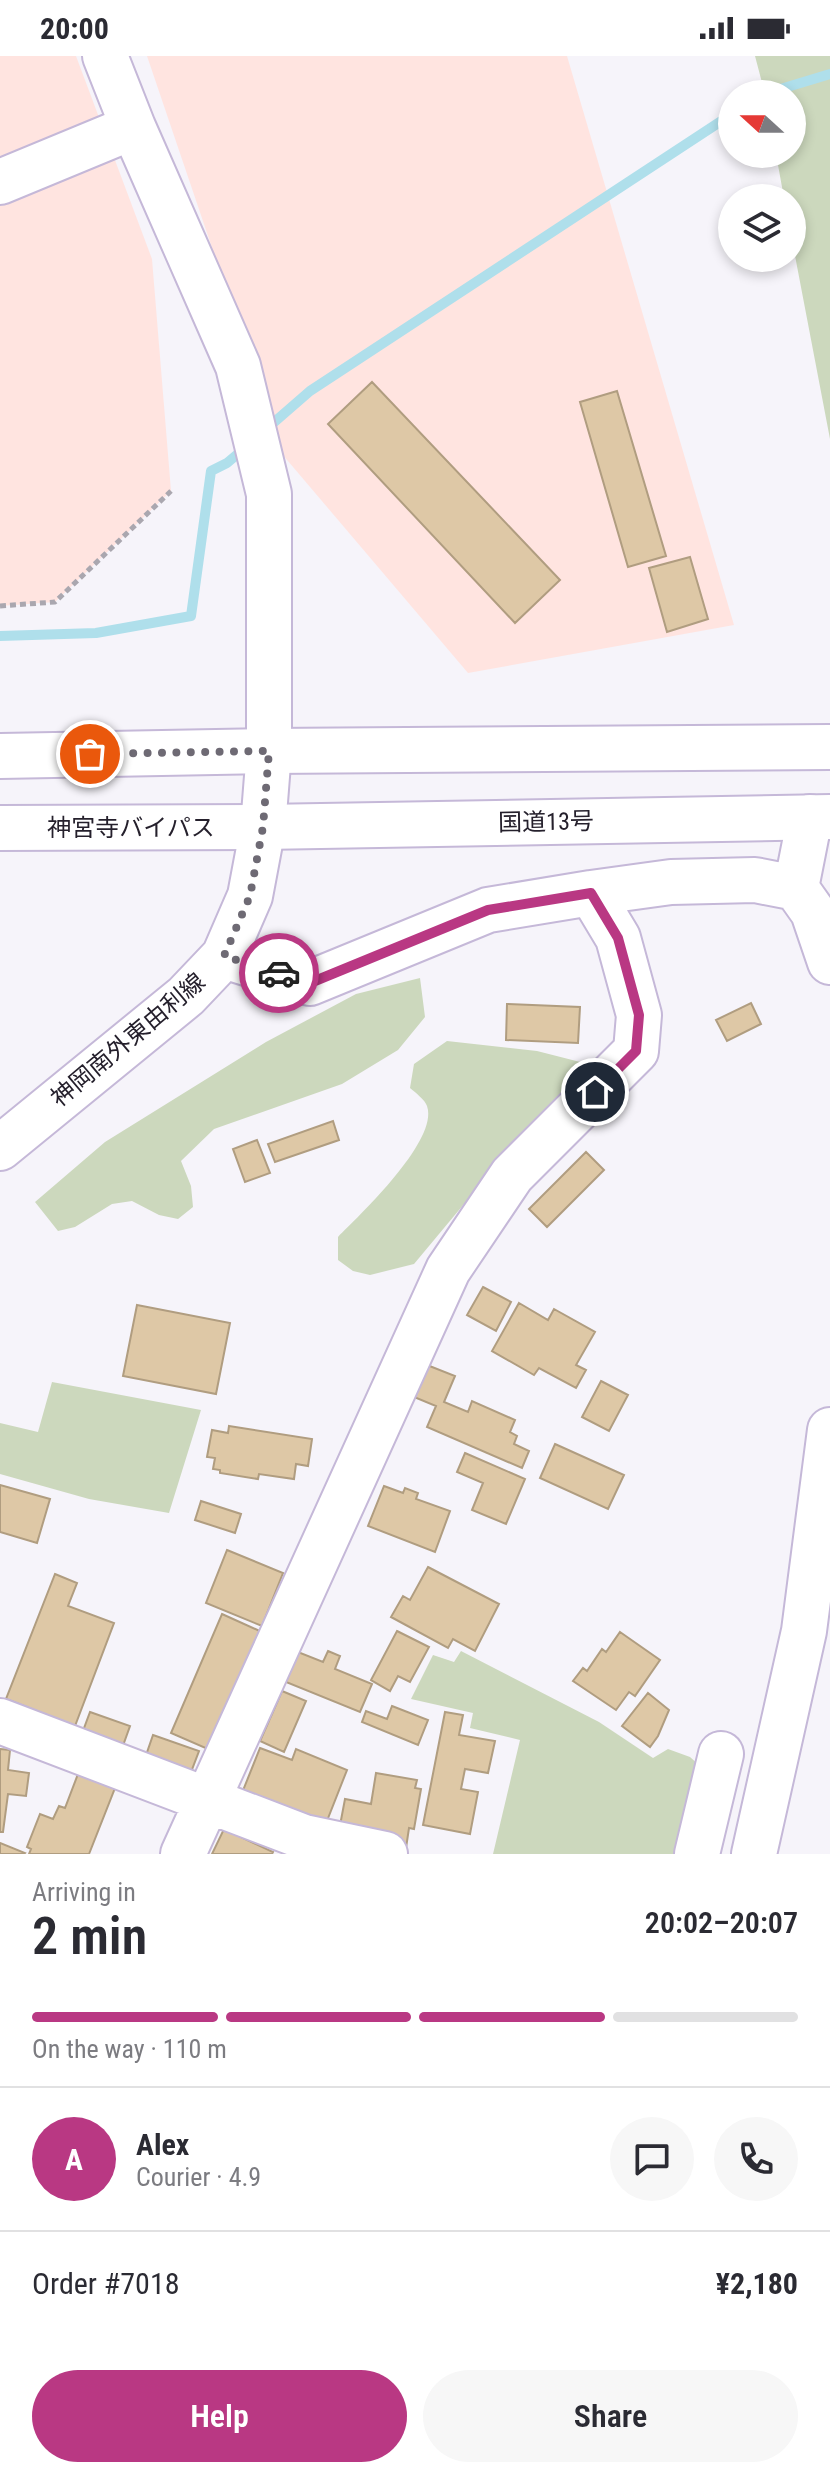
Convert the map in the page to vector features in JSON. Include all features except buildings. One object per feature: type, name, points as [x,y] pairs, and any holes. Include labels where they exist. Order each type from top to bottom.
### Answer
[{"type":"main road","name":"神岡南外東由利線","points":[[0,1148],[186,996],[224,956],[250,896],[263,827],[269,751],[269,494],[238,366],[105,56]]},
{"type":"main road","points":[[0,182],[133,127]]},
{"type":"main road","points":[[0,756],[830,747]]},
{"type":"main road","points":[[796,888],[820,817]]},
{"type":"main road","name":"国道13号","points":[[263,827],[820,817]]},
{"type":"main road","name":"神宮寺バイパス","points":[[0,828],[263,827]]},
{"type":"main road","points":[[224,956],[310,983],[488,910],[671,882],[755,880],[796,888],[813,912],[830,962]]},
{"type":"main road","points":[[183,1854],[448,1270],[512,1175],[636,1051],[639,1015],[618,938],[591,893]]},
{"type":"main road","points":[[754,1854],[804,1631],[830,1430]]},
{"type":"main road","points":[[0,1721],[304,1837],[385,1854]]},
{"type":"main road","points":[[697,1854],[721,1754]]},
{"type":"path","points":[[0,606],[55,602],[171,491]]},
{"type":"shaded area","points":[[0,56],[76,56],[152,259],[171,491],[55,602],[0,606]]},
{"type":"shaded area","points":[[147,56],[567,56],[734,625],[468,673],[282,454]]},
{"type":"green space","points":[[755,56],[830,56],[830,439],[798,272],[806,272],[806,184],[781,184],[779,168],[806,168],[806,80],[761,80]]},
{"type":"green space","points":[[420,978],[425,1017],[398,1050],[342,1084],[214,1129],[181,1161],[191,1186],[193,1207],[178,1219],[159,1215],[132,1201],[112,1204],[75,1227],[58,1231],[35,1202],[105,1142],[266,1042],[356,994]]},
{"type":"green space","points":[[447,1041],[537,1051],[588,1064],[414,1264],[370,1275],[353,1271],[338,1260],[338,1237],[396,1176],[421,1138],[428,1120],[427,1106],[410,1088],[414,1064]]},
{"type":"green space","points":[[52,1382],[201,1410],[169,1513],[89,1499],[0,1474],[0,1423],[38,1432]]},
{"type":"green space","points":[[461,1651],[599,1722],[653,1758],[668,1749],[690,1757],[699,1765],[687,1854],[493,1854],[520,1740],[470,1728],[473,1713],[411,1699],[433,1655],[454,1662]]},
{"type":"waterway","points":[[806,81],[830,74]]},
{"type":"waterway","points":[[264,431],[310,391],[718,123]]},
{"type":"waterway","points":[[0,636],[96,633],[191,616],[211,471],[227,463],[246,447]]},
{"type":"way so far","points":[[90,754],[269,751],[263,827],[250,896],[224,956],[279,973]]},
{"type":"route","points":[[279,973],[310,983],[488,910],[591,893],[618,938],[639,1015],[636,1051],[595,1092]]}]
